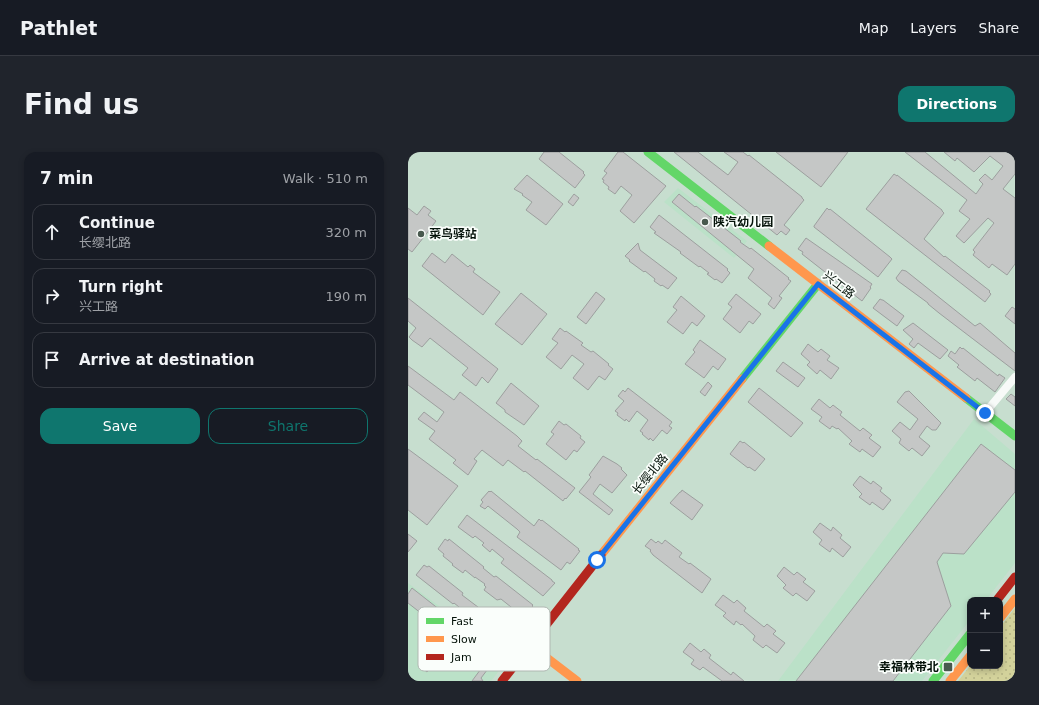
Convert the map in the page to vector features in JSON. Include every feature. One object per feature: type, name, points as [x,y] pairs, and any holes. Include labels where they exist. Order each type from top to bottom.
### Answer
[{"type":"street","name":"兴工路","points":[[648,152],[1015,436]]},
{"type":"street","name":"长缨北路","points":[[550,620],[818,284]]},
{"type":"street","points":[[985,413],[1015,377]]},
{"type":"street","points":[[999,597],[1015,577]]},
{"type":"street","points":[[1003,614],[1015,599]]},
{"type":"street","points":[[933,681],[967,638]]},
{"type":"street","points":[[550,660],[577,681]]},
{"type":"street","points":[[950,681],[967,660]]},
{"type":"street","name":"长缨北路","points":[[502,681],[510,671]]},
{"type":"shaded area","name":"陕汽幼儿园","points":[[678,188],[747,241],[734,258],[664,202]]},
{"type":"shaded area","points":[[974,419],[1015,454],[1015,563],[988,597],[967,597],[967,624],[922,681],[778,681]]},
{"type":"shaded area","points":[[408,583],[440,607],[418,607],[418,671],[499,671],[491,681],[408,681]]},
{"type":"shaded area","points":[[1015,608],[1015,681],[958,681],[968,669],[1003,669],[1003,623]]},
{"type":"building","points":[[544,152],[559,152],[584,172],[583,173],[585,175],[575,188],[539,159]]},
{"type":"building","points":[[618,152],[623,152],[666,186],[634,223],[620,211],[632,195],[621,186],[615,194],[608,189],[609,187],[603,182],[604,180],[602,179],[607,173],[604,171]]},
{"type":"building","points":[[674,152],[698,152],[728,175],[738,162],[724,152],[743,152],[748,156],[749,155],[804,200],[784,225],[790,230],[786,235],[781,231],[777,235]]},
{"type":"building","points":[[776,152],[848,152],[821,187]]},
{"type":"building","points":[[905,152],[925,152],[976,194],[983,184],[979,180],[985,174],[992,180],[1003,166],[990,156],[974,172],[957,158],[955,161],[944,152],[1010,152],[1015,156],[1015,174],[1003,189],[1015,198],[1015,264],[1007,275],[992,264],[989,268],[973,255],[975,252],[973,250],[994,223],[988,218],[964,243],[956,236],[970,219],[959,211],[967,200]]},
{"type":"building","points":[[894,174],[942,210],[944,213],[924,239],[944,257],[945,256],[990,291],[989,292],[991,294],[985,302],[866,209]]},
{"type":"building","points":[[527,175],[563,204],[546,225],[526,210],[532,202],[522,195],[523,194],[514,189]]},
{"type":"building","points":[[574,194],[579,198],[573,206],[568,202]]},
{"type":"building","points":[[679,194],[789,278],[788,279],[791,281],[779,296],[782,298],[774,309],[768,304],[772,298],[748,278],[754,269],[672,202]]},
{"type":"building","points":[[424,206],[431,211],[428,215],[436,221],[412,252],[408,249],[408,208],[417,215]]},
{"type":"building","points":[[827,208],[892,259],[878,277],[814,227]]},
{"type":"building","points":[[659,215],[728,269],[727,270],[730,273],[722,283],[716,279],[715,280],[700,266],[699,267],[654,233],[656,232],[650,227]]},
{"type":"building","points":[[806,238],[872,284],[862,301],[802,254],[803,252],[798,249]]},
{"type":"building","points":[[638,243],[640,250],[677,278],[668,289],[654,281],[655,279],[629,261],[630,260],[625,256]]},
{"type":"building","points":[[432,253],[445,263],[452,254],[468,267],[470,265],[475,269],[473,272],[500,292],[483,315],[422,266]]},
{"type":"building","points":[[902,270],[906,271],[975,326],[980,323],[1015,353],[1015,371],[898,281],[896,278]]},
{"type":"building","points":[[596,292],[605,299],[586,324],[577,317]]},
{"type":"building","points":[[521,293],[547,314],[522,345],[495,324]]},
{"type":"building","points":[[736,294],[761,314],[753,324],[749,321],[740,333],[723,319],[732,307],[728,304]]},
{"type":"building","points":[[681,296],[705,316],[697,326],[692,322],[683,334],[667,322],[677,310],[673,307]]},
{"type":"building","points":[[408,298],[498,369],[488,383],[482,377],[476,386],[462,375],[468,368],[430,338],[422,347],[409,337],[416,328],[408,321]]},
{"type":"building","points":[[880,299],[904,316],[897,326],[873,308]]},
{"type":"building","points":[[1012,307],[1015,309],[1015,324],[1005,316]]},
{"type":"building","points":[[913,323],[948,350],[940,359],[918,343],[914,348],[909,344],[913,339],[903,330]]},
{"type":"building","points":[[560,328],[583,343],[581,345],[591,352],[593,351],[609,364],[608,365],[613,369],[605,380],[599,376],[588,390],[573,378],[584,364],[572,355],[561,369],[546,357],[558,343],[552,339]]},
{"type":"building","points":[[700,340],[726,359],[718,370],[713,366],[704,378],[685,364],[695,352],[693,350]]},
{"type":"building","points":[[808,344],[818,352],[821,349],[830,356],[827,360],[839,368],[831,379],[820,370],[817,374],[807,365],[810,362],[801,354]]},
{"type":"building","points":[[960,347],[998,376],[999,374],[1005,378],[995,392],[977,378],[975,381],[957,367],[959,365],[948,356],[951,351],[955,354]]},
{"type":"building","points":[[783,362],[805,378],[798,387],[776,371]]},
{"type":"building","points":[[408,366],[454,400],[460,392],[517,436],[522,441],[518,446],[575,488],[563,501],[525,471],[524,472],[508,460],[503,466],[482,450],[474,459],[477,461],[468,475],[453,463],[456,460],[429,439],[435,431],[418,419],[424,412],[437,422],[444,412],[408,385]]},
{"type":"building","points":[[708,382],[712,386],[705,396],[700,392]]},
{"type":"building","points":[[511,383],[539,406],[524,425],[505,412],[505,410],[496,403]]},
{"type":"building","points":[[628,388],[672,422],[669,426],[672,428],[667,434],[662,430],[653,441],[650,438],[649,440],[640,431],[648,420],[637,411],[629,422],[617,415],[618,413],[615,411],[624,401],[618,396],[623,390],[625,392]]},
{"type":"building","points":[[759,388],[803,423],[791,437],[748,402]]},
{"type":"building","points":[[909,391],[941,423],[936,430],[932,430],[927,426],[919,437],[930,446],[922,456],[912,448],[909,451],[899,443],[901,439],[892,431],[900,422],[910,430],[918,419],[897,402],[905,392]]},
{"type":"building","points":[[1011,394],[1015,397],[1015,406],[1006,399]]},
{"type":"building","points":[[819,399],[830,408],[833,405],[842,412],[840,415],[860,431],[863,428],[872,435],[869,438],[881,447],[873,457],[862,449],[860,452],[849,444],[852,441],[838,428],[837,429],[832,426],[830,429],[819,421],[822,417],[811,409]]},
{"type":"building","points":[[559,421],[564,425],[566,424],[581,436],[580,438],[585,442],[577,452],[574,450],[566,460],[546,444],[554,434],[551,432]]},
{"type":"building","points":[[740,441],[743,443],[744,442],[765,459],[755,471],[749,467],[748,468],[730,454]]},
{"type":"building","points":[[981,444],[1015,470],[1015,492],[964,554],[943,553],[937,562],[951,606],[893,681],[796,681]]},
{"type":"building","points":[[408,449],[458,486],[427,525],[408,510]]},
{"type":"building","points":[[603,456],[617,464],[627,475],[612,493],[600,484],[593,494],[613,510],[609,515],[579,492],[591,477],[589,475]]},
{"type":"building","points":[[860,476],[871,484],[873,481],[882,488],[880,491],[891,500],[883,510],[872,502],[870,505],[859,497],[862,494],[853,485]]},
{"type":"building","points":[[682,490],[703,505],[692,520],[670,503]]},
{"type":"building","points":[[489,491],[491,491],[534,526],[539,519],[541,521],[542,520],[579,549],[578,550],[580,551],[570,564],[567,562],[561,570],[517,537],[520,532],[488,506],[485,509],[480,506],[483,502],[481,500]]},
{"type":"building","points":[[467,515],[555,583],[543,596],[501,563],[504,559],[492,549],[490,552],[482,545],[484,543],[475,536],[473,538],[458,527]]},
{"type":"building","points":[[820,523],[831,531],[833,527],[842,535],[840,538],[851,547],[843,557],[832,548],[830,552],[819,544],[822,540],[813,532]]},
{"type":"building","points":[[408,534],[417,541],[408,552]]},
{"type":"building","points":[[445,539],[448,541],[449,539],[494,577],[496,576],[533,605],[533,607],[511,607],[501,599],[497,600],[484,590],[486,587],[484,585],[485,584],[465,570],[463,573],[452,565],[453,564],[443,556],[444,554],[438,549]]},
{"type":"building","points":[[651,539],[656,543],[658,541],[662,544],[665,540],[682,553],[679,557],[689,564],[690,563],[711,579],[702,593],[653,555],[650,551],[651,550],[645,546]]},
{"type":"building","points":[[424,565],[427,567],[429,566],[478,607],[459,607],[454,603],[453,604],[416,575]]},
{"type":"building","points":[[784,567],[794,575],[797,572],[806,579],[803,582],[815,591],[807,601],[796,593],[793,596],[783,588],[786,585],[777,576]]},
{"type":"building","points":[[412,588],[436,607],[418,607],[418,611],[408,603],[408,594]]},
{"type":"building","points":[[723,595],[734,603],[737,600],[746,608],[744,611],[764,627],[767,624],[776,631],[773,634],[785,643],[777,653],[766,645],[763,648],[753,640],[755,636],[742,624],[741,625],[736,621],[734,625],[723,616],[726,613],[715,605]]},
{"type":"building","points":[[690,643],[701,652],[704,649],[711,655],[709,658],[731,675],[733,672],[744,681],[722,681],[703,667],[700,670],[691,664],[694,660],[683,652]]},
{"type":"building","points":[[479,671],[486,671],[481,678],[483,681],[472,681]]},
{"type":"traffic: fast","points":[[648,152],[769,246]]},
{"type":"traffic: fast","points":[[742,379],[818,284]]},
{"type":"traffic: fast","points":[[966,398],[1015,436]]},
{"type":"traffic: fast","points":[[933,681],[967,638]]},
{"type":"traffic: slow","points":[[769,246],[966,398]]},
{"type":"traffic: slow","points":[[601,555],[742,379]]},
{"type":"traffic: slow","points":[[1003,614],[1015,599]]},
{"type":"traffic: slow","points":[[550,660],[577,681]]},
{"type":"traffic: slow","points":[[950,681],[967,660]]},
{"type":"traffic: jam","points":[[550,620],[601,555]]},
{"type":"traffic: jam","points":[[999,597],[1015,577]]},
{"type":"traffic: jam","points":[[502,681],[510,671]]},
{"type":"place","name":"陕汽幼儿园","points":[[705,222]]},
{"type":"place","name":"菜鸟驿站","points":[[421,234]]},
{"type":"place","name":"幸福林带北","points":[[948,667]]},
{"type":"route","points":[[597,560],[818,284],[985,413]]}]
